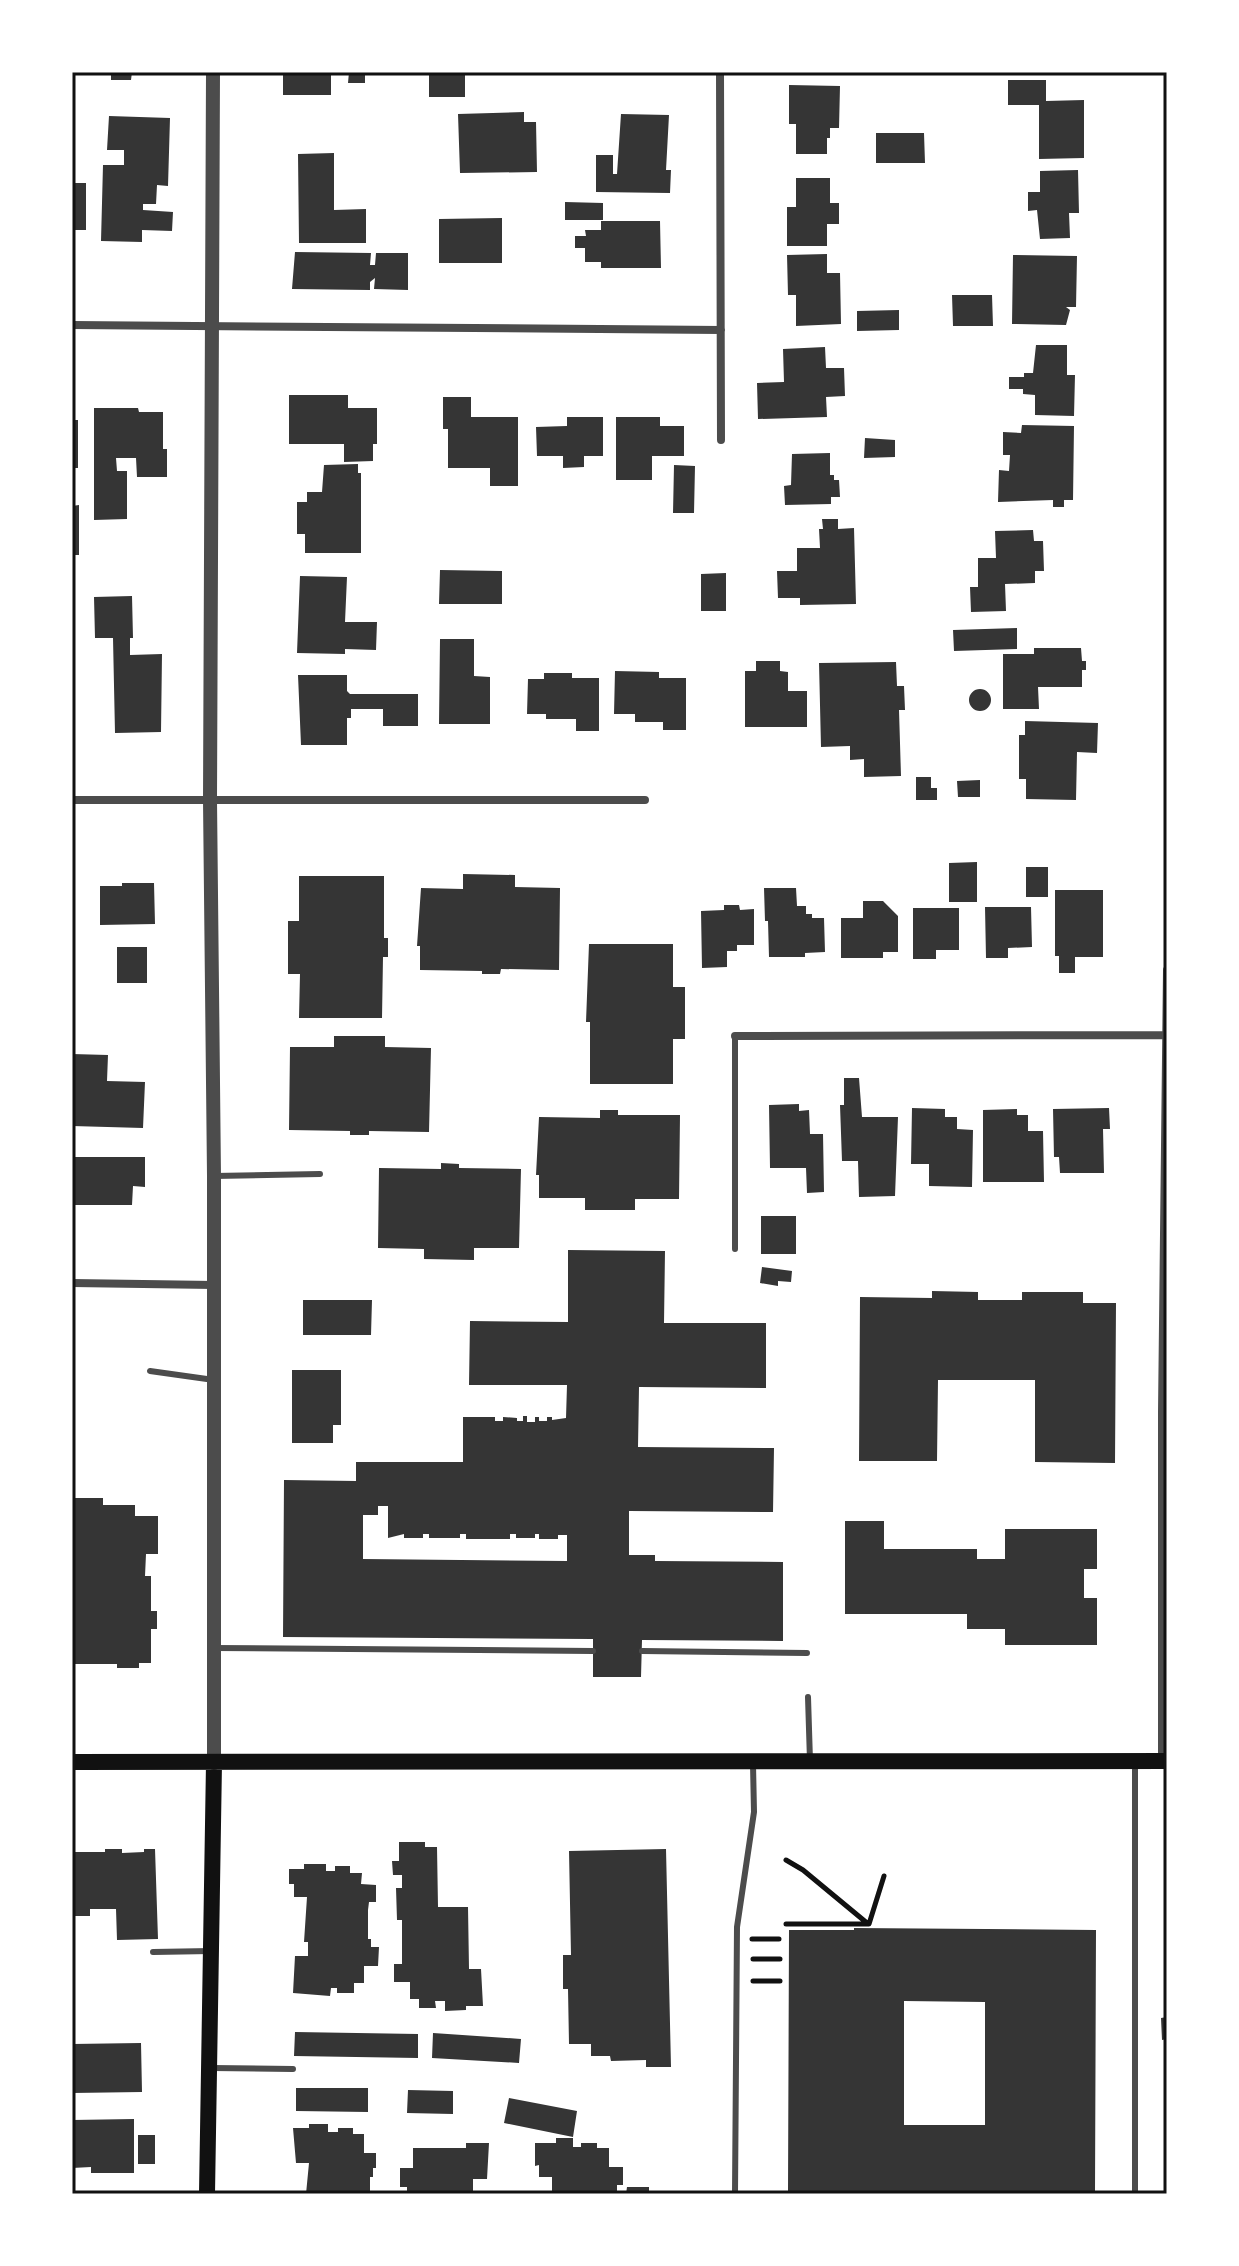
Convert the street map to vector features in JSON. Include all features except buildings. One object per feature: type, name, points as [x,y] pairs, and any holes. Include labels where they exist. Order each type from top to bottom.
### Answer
[{"type":"main road","points":[[72,1762],[1164,1761]]},
{"type":"main road","points":[[207,2194],[214,1763]]},
{"type":"street","points":[[213,72],[210,800],[214,1176],[214,1763]]},
{"type":"street","points":[[720,72],[721,440]]},
{"type":"street","points":[[72,325],[721,330]]},
{"type":"street","points":[[72,800],[645,800]]},
{"type":"street","points":[[1164,1761],[1167,970]]},
{"type":"street","points":[[735,1036],[1166,1035]]},
{"type":"street","points":[[72,1283],[214,1285]]},
{"type":"lane","points":[[735,1036],[735,1249]]},
{"type":"lane","points":[[214,1176],[320,1174]]},
{"type":"lane","points":[[150,1371],[214,1380]]},
{"type":"lane","points":[[214,1648],[593,1651]]},
{"type":"lane","points":[[642,1651],[807,1653]]},
{"type":"lane","points":[[808,1697],[810,1761]]},
{"type":"lane","points":[[735,2194],[737,1927],[754,1812],[753,1761]]},
{"type":"lane","points":[[1135,1761],[1135,2194]]},
{"type":"lane","points":[[153,1952],[211,1951]]},
{"type":"lane","points":[[209,2068],[293,2069]]},
{"type":"path","points":[[786,1860],[803,1870],[869,1926]]},
{"type":"path","points":[[869,1926],[884,1876]]},
{"type":"path","points":[[786,1924],[869,1926]]},
{"type":"path","points":[[755,1939],[779,1939]]},
{"type":"path","points":[[755,1959],[780,1959]]},
{"type":"path","points":[[755,1981],[780,1981]]}]
